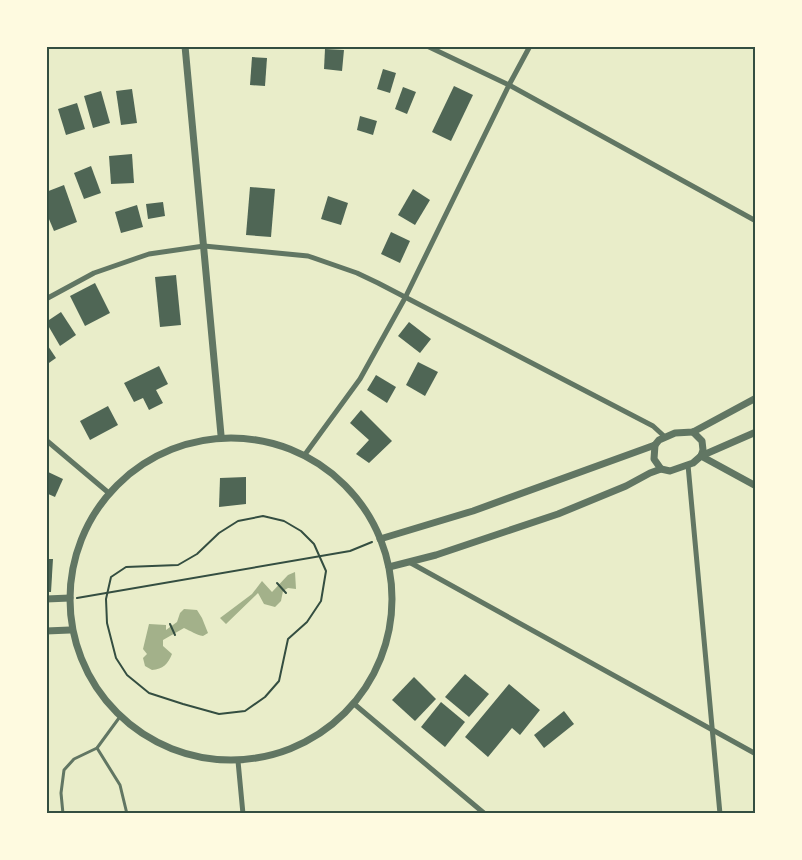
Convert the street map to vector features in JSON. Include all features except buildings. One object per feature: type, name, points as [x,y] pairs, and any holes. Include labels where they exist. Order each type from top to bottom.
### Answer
[{"type":"street","points":[[185,46],[221,435]]},
{"type":"street","points":[[427,46],[509,85],[756,221]]},
{"type":"street","points":[[306,453],[360,379],[405,298],[530,46]]},
{"type":"street","points":[[46,299],[94,273],[149,254],[204,246],[308,256],[357,273],[653,426],[665,437]]},
{"type":"street","points":[[380,539],[473,512],[655,445],[675,433],[693,432],[756,398]]},
{"type":"street","points":[[693,432],[702,441],[701,456]]},
{"type":"street","points":[[655,445],[654,459],[662,469],[670,471],[688,465],[701,456],[756,432]]},
{"type":"street","points":[[245,433],[278,440],[306,453],[340,477],[365,507],[380,539],[389,567],[391,615],[378,662],[353,703],[339,718],[304,742],[269,755],[238,761],[206,761],[165,750],[130,730],[102,698],[71,648],[70,598],[82,542],[90,524],[110,494],[143,467],[174,447],[221,435],[245,433]]},
{"type":"street","points":[[46,440],[110,494]]},
{"type":"street","points":[[701,456],[756,486]]},
{"type":"street","points":[[688,465],[720,813]]},
{"type":"street","points":[[389,567],[467,545],[558,514],[662,469]]},
{"type":"street","points":[[410,562],[756,754]]},
{"type":"street","points":[[46,599],[70,598]]},
{"type":"street","points":[[46,631],[70,630]]},
{"type":"street","points":[[353,703],[485,813]]},
{"type":"street","points":[[238,761],[243,813]]},
{"type":"lane","points":[[63,813],[61,793],[64,770],[74,759],[97,748],[119,718]]},
{"type":"lane","points":[[97,748],[120,785],[127,813]]},
{"type":"path","points":[[263,516],[284,521],[301,531],[314,544],[326,571],[321,600],[307,622],[288,639],[279,681],[265,697],[245,711],[219,714],[150,693],[127,675],[116,658],[107,623],[108,592],[111,577],[126,567],[178,565],[197,554],[219,533],[238,521],[263,516]]},
{"type":"path","points":[[82,597],[320,557],[350,551],[380,539]]},
{"type":"path","points":[[277,583],[286,593]]},
{"type":"path","points":[[170,624],[175,635]]},
{"type":"shaded area","points":[[295,572],[296,589],[288,588],[283,591],[281,601],[275,607],[264,604],[258,593],[226,624],[220,618],[252,594],[262,581],[272,592],[288,575]]},
{"type":"shaded area","points":[[184,609],[197,610],[208,633],[203,636],[184,628],[163,640],[163,646],[172,654],[165,665],[152,670],[145,666],[143,658],[147,654],[143,649],[149,624],[166,625],[166,630],[177,622]]}]
